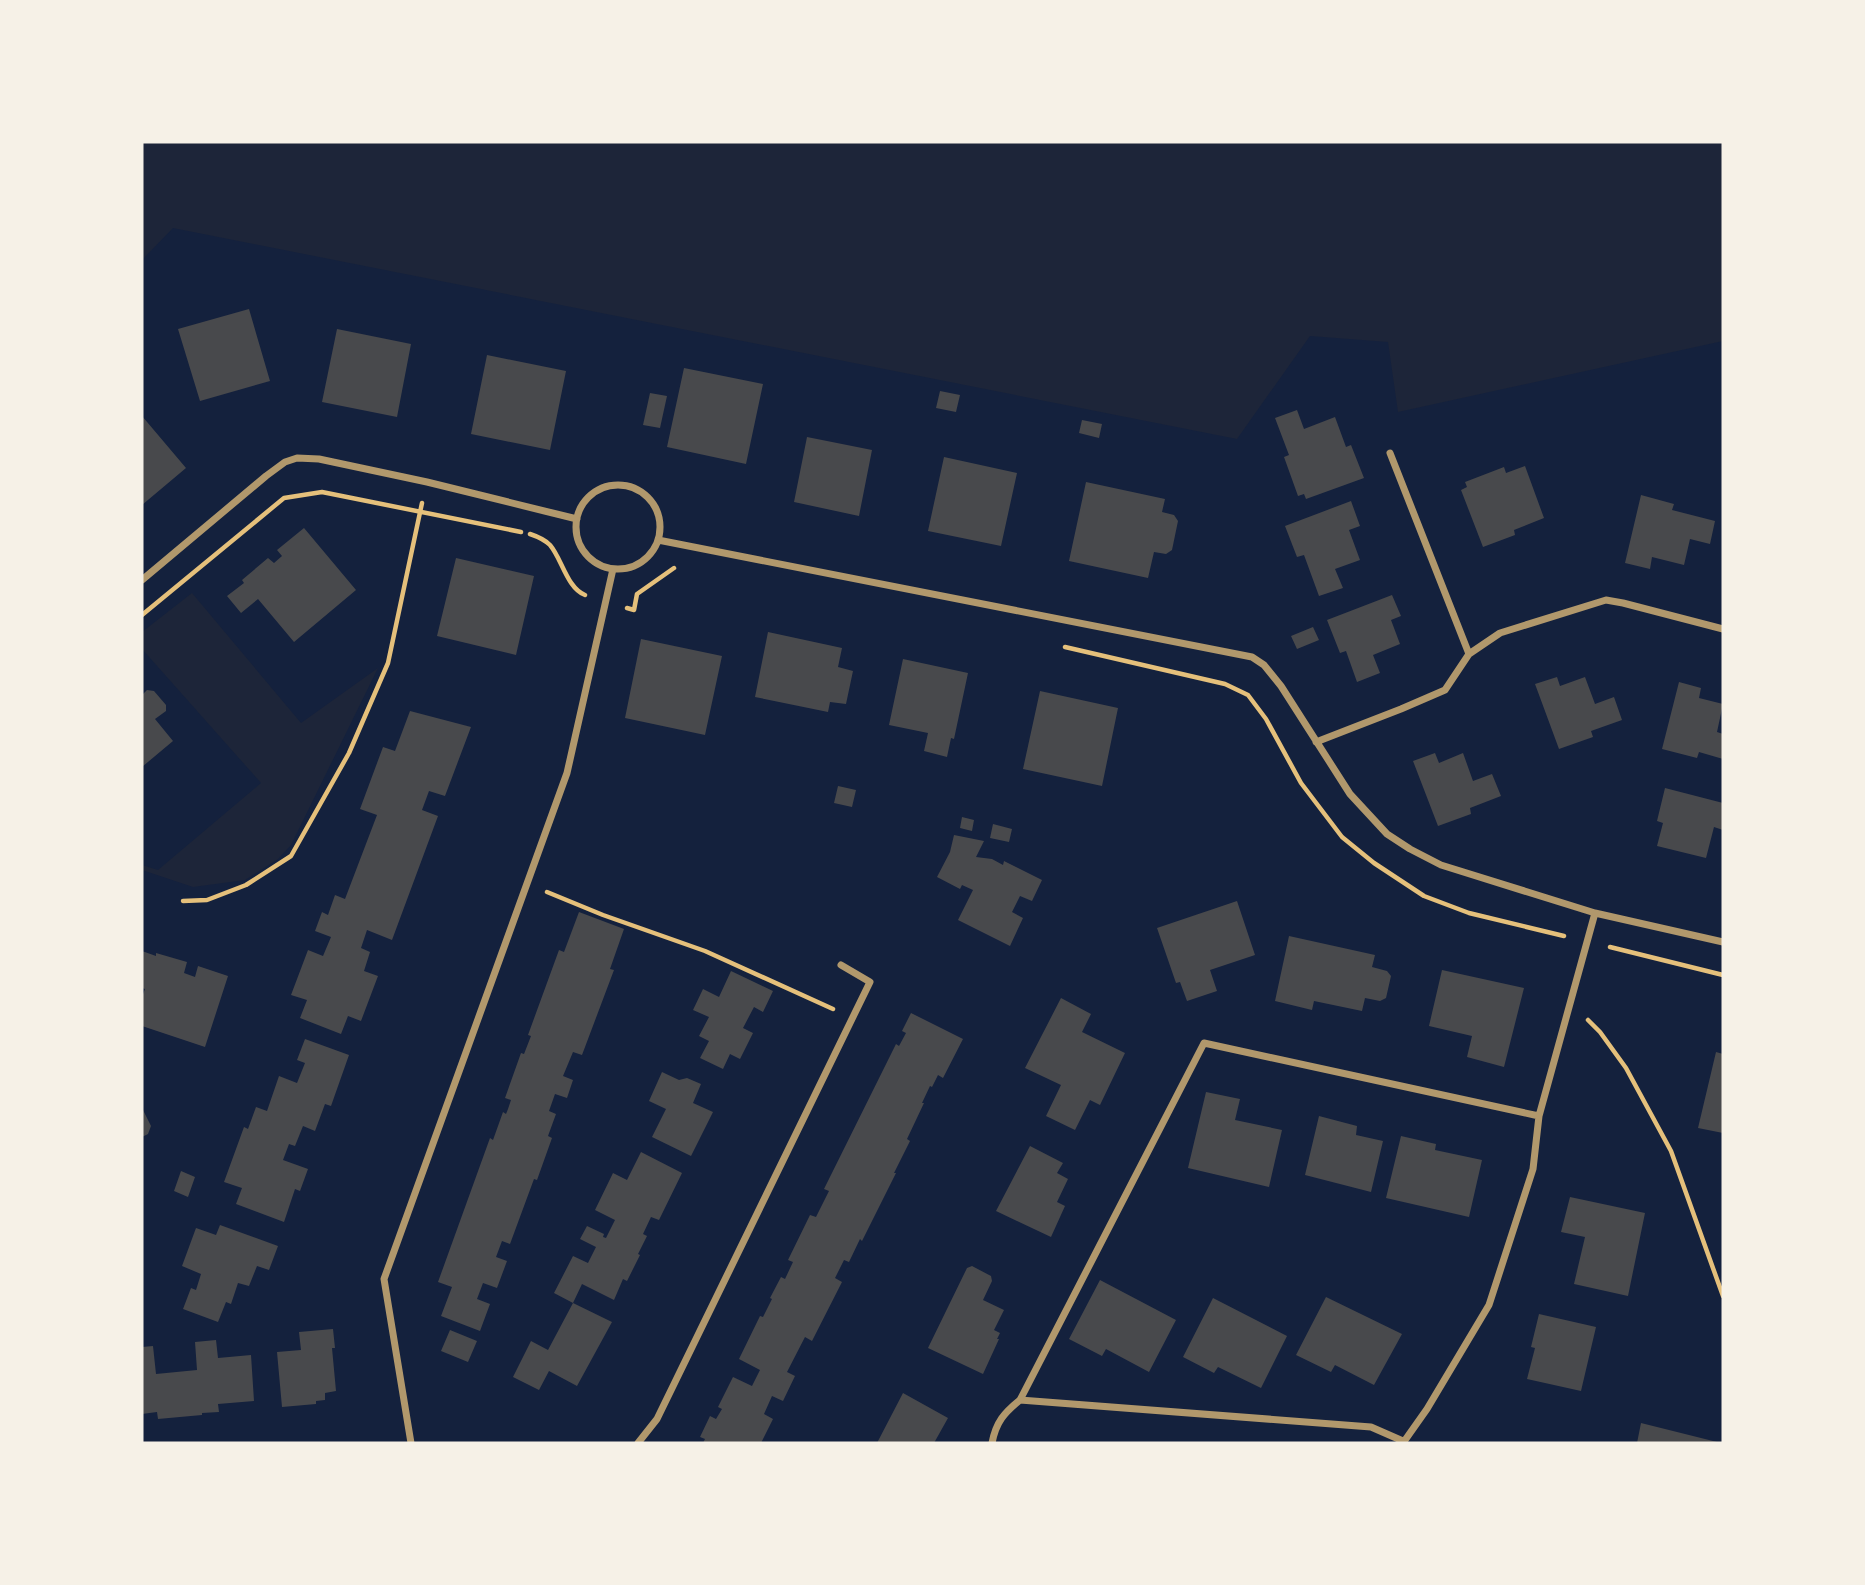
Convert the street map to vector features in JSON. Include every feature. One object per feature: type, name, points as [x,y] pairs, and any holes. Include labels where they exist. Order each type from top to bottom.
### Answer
[{"type":"street","points":[[1390,453],[1469,654]]},
{"type":"street","points":[[142,580],[266,476],[285,462],[297,458],[320,459],[427,482],[577,519]]},
{"type":"street","points":[[615,485],[628,486],[651,501],[658,513],[658,540],[651,553],[640,563],[613,569],[600,565],[580,546],[577,519],[590,496],[615,485]]},
{"type":"street","points":[[658,540],[1252,657],[1264,665],[1281,686],[1350,794],[1387,834],[1410,849],[1441,865],[1595,913],[1723,942]]},
{"type":"street","points":[[411,1443],[384,1279],[567,774],[613,569]]},
{"type":"street","points":[[1316,742],[1445,690],[1469,654],[1500,633],[1606,600],[1723,629]]},
{"type":"street","points":[[1020,1399],[1371,1427],[1403,1442],[1427,1409],[1489,1305],[1533,1169],[1539,1116],[1595,913]]},
{"type":"street","points":[[638,1443],[657,1419],[870,982],[841,965]]},
{"type":"street","points":[[992,1443],[995,1430],[1006,1411],[1020,1399],[1204,1042],[1539,1116]]},
{"type":"path","points":[[183,901],[206,900],[246,885],[291,856],[349,753],[388,663],[427,482]]},
{"type":"path","points":[[142,615],[284,498],[322,492],[533,535],[549,545],[579,593],[634,610],[637,594],[678,566]]},
{"type":"path","points":[[1055,645],[1224,684],[1248,695],[1266,719],[1301,783],[1342,837],[1374,863],[1424,896],[1469,913],[1723,975]]},
{"type":"path","points":[[526,885],[705,951],[853,1018]]},
{"type":"path","points":[[1571,1003],[1600,1032],[1626,1068],[1671,1151],[1723,1296]]},
{"type":"shaded area","points":[[142,142],[1723,142],[1723,341],[1398,412],[1388,342],[1310,336],[1237,439],[173,228],[142,260]]},
{"type":"shaded area","points":[[192,593],[301,723],[378,668],[291,845],[278,859],[245,880],[193,887],[142,870],[142,865],[158,870],[261,783],[142,649],[142,632]]},
{"type":"building","points":[[249,309],[270,381],[200,401],[178,329]]},
{"type":"building","points":[[337,329],[411,344],[397,417],[322,402]]},
{"type":"building","points":[[487,355],[566,371],[550,450],[471,434]]},
{"type":"building","points":[[684,368],[763,384],[746,464],[667,447]]},
{"type":"building","points":[[940,391],[960,395],[956,412],[936,408]]},
{"type":"building","points":[[650,393],[667,396],[660,428],[643,425]]},
{"type":"building","points":[[1297,410],[1304,429],[1335,417],[1346,447],[1351,445],[1364,478],[1306,499],[1304,494],[1298,496],[1284,457],[1289,455],[1275,418]]},
{"type":"building","points":[[142,416],[186,468],[142,505]]},
{"type":"building","points":[[1082,420],[1102,424],[1099,438],[1079,433]]},
{"type":"building","points":[[807,437],[872,450],[859,516],[794,502]]},
{"type":"building","points":[[944,457],[1017,473],[1001,546],[928,531]]},
{"type":"building","points":[[1525,466],[1544,518],[1514,530],[1515,535],[1483,547],[1461,490],[1467,487],[1465,482],[1504,467],[1506,473]]},
{"type":"building","points":[[1086,482],[1165,499],[1162,512],[1174,515],[1178,521],[1172,550],[1166,554],[1154,552],[1148,578],[1069,561]]},
{"type":"building","points":[[1641,495],[1674,504],[1672,510],[1715,521],[1710,544],[1690,539],[1684,565],[1652,557],[1650,569],[1625,563]]},
{"type":"building","points":[[1351,501],[1360,526],[1349,530],[1360,560],[1335,569],[1343,588],[1319,596],[1304,555],[1297,557],[1285,526]]},
{"type":"building","points":[[304,528],[356,590],[294,642],[258,599],[241,613],[227,596],[268,558],[274,563],[282,556],[277,550]]},
{"type":"building","points":[[456,558],[534,576],[516,655],[437,636]]},
{"type":"building","points":[[1392,595],[1401,616],[1391,620],[1400,644],[1373,655],[1380,673],[1357,682],[1346,651],[1340,653],[1327,620]]},
{"type":"building","points":[[1313,627],[1319,640],[1297,649],[1291,636]]},
{"type":"building","points":[[768,632],[842,648],[838,667],[853,671],[846,704],[830,702],[828,712],[755,697]]},
{"type":"building","points":[[641,639],[722,656],[705,735],[625,718]]},
{"type":"building","points":[[903,659],[968,673],[954,739],[951,738],[947,757],[924,751],[928,733],[889,725]]},
{"type":"building","points":[[1557,677],[1560,686],[1585,677],[1595,704],[1614,697],[1622,720],[1591,731],[1593,737],[1559,749],[1535,684]]},
{"type":"building","points":[[1679,682],[1701,688],[1699,698],[1723,704],[1717,732],[1723,734],[1723,759],[1699,752],[1697,758],[1662,749]]},
{"type":"building","points":[[147,690],[154,691],[166,705],[166,711],[155,719],[173,741],[142,767],[142,695]]},
{"type":"building","points":[[1040,691],[1118,708],[1102,786],[1023,769]]},
{"type":"building","points":[[410,711],[471,727],[445,796],[429,791],[422,810],[438,816],[392,940],[367,930],[361,948],[370,952],[364,971],[378,976],[361,1021],[348,1016],[341,1034],[300,1018],[307,1000],[291,995],[308,950],[323,956],[331,937],[315,931],[322,912],[328,915],[335,895],[345,899],[377,815],[360,809],[383,747],[395,751]]},
{"type":"building","points":[[1435,753],[1439,763],[1463,753],[1473,781],[1492,774],[1501,796],[1470,808],[1471,814],[1438,826],[1413,761]]},
{"type":"building","points":[[838,786],[856,790],[852,807],[834,803]]},
{"type":"building","points":[[1665,788],[1723,803],[1723,830],[1714,827],[1706,858],[1657,846],[1663,823],[1657,821]]},
{"type":"building","points":[[962,817],[974,820],[972,831],[960,828]]},
{"type":"building","points":[[993,824],[1012,829],[1009,842],[990,838]]},
{"type":"building","points":[[954,835],[984,841],[976,857],[992,859],[1003,865],[1004,861],[1042,880],[1032,901],[1020,896],[1012,912],[1023,918],[1010,946],[958,920],[973,890],[962,885],[960,889],[937,877],[950,852]]},
{"type":"building","points":[[1237,901],[1255,955],[1210,970],[1217,991],[1187,1001],[1180,982],[1176,983],[1157,928]]},
{"type":"building","points":[[579,912],[624,929],[610,969],[614,970],[582,1055],[573,1052],[563,1076],[573,1080],[567,1098],[555,1094],[549,1111],[556,1114],[548,1136],[552,1138],[537,1180],[534,1179],[510,1244],[502,1241],[496,1257],[507,1261],[497,1288],[483,1283],[477,1299],[490,1304],[480,1331],[441,1316],[452,1287],[438,1282],[490,1138],[493,1140],[503,1112],[506,1114],[508,1109],[511,1100],[505,1098],[521,1053],[524,1054],[531,1036],[528,1035],[559,950],[564,952]]},
{"type":"building","points":[[1289,936],[1375,955],[1372,967],[1387,971],[1391,976],[1386,998],[1380,1001],[1365,998],[1362,1011],[1314,1001],[1312,1010],[1275,1001]]},
{"type":"building","points":[[142,951],[187,962],[184,973],[195,977],[198,966],[228,976],[205,1047],[142,1026],[142,997],[145,989],[142,988]]},
{"type":"building","points":[[1442,970],[1524,988],[1504,1067],[1467,1057],[1472,1036],[1429,1026]]},
{"type":"building","points":[[731,971],[773,991],[763,1012],[754,1007],[743,1028],[753,1033],[740,1059],[730,1054],[723,1069],[700,1058],[709,1041],[699,1036],[709,1017],[693,1010],[703,989],[719,997]]},
{"type":"building","points":[[1061,998],[1091,1014],[1082,1032],[1125,1053],[1100,1105],[1090,1100],[1075,1130],[1046,1116],[1061,1085],[1025,1068]]},
{"type":"building","points":[[911,1013],[963,1039],[943,1078],[938,1075],[932,1087],[930,1086],[907,1139],[910,1141],[896,1173],[862,1241],[860,1239],[849,1262],[844,1260],[835,1278],[842,1282],[812,1341],[805,1337],[787,1372],[795,1376],[783,1401],[772,1396],[764,1414],[773,1419],[761,1443],[703,1443],[705,1439],[700,1437],[710,1416],[716,1419],[722,1409],[718,1407],[733,1377],[752,1386],[760,1370],[739,1359],[760,1316],[763,1317],[781,1277],[785,1279],[793,1262],[788,1260],[810,1215],[816,1217],[829,1191],[824,1189],[896,1044],[899,1046],[906,1033],[902,1031]]},
{"type":"building","points":[[305,1039],[349,1055],[331,1106],[325,1104],[315,1131],[303,1126],[295,1146],[289,1144],[283,1160],[308,1169],[300,1191],[295,1189],[284,1222],[236,1204],[242,1188],[224,1182],[244,1127],[248,1129],[256,1107],[267,1111],[279,1076],[297,1083],[305,1063],[297,1060]]},
{"type":"building","points":[[1716,1052],[1723,1054],[1723,1133],[1698,1128]]},
{"type":"building","points":[[662,1072],[679,1080],[687,1078],[701,1084],[693,1103],[713,1112],[691,1156],[652,1137],[666,1109],[649,1101]]},
{"type":"building","points":[[1206,1092],[1240,1099],[1235,1120],[1282,1130],[1269,1187],[1188,1168]]},
{"type":"building","points":[[142,1108],[151,1126],[148,1134],[142,1137]]},
{"type":"building","points":[[1319,1116],[1357,1126],[1356,1135],[1383,1141],[1371,1192],[1305,1175]]},
{"type":"building","points":[[1401,1136],[1436,1144],[1435,1150],[1482,1160],[1469,1217],[1386,1198]]},
{"type":"building","points":[[1030,1146],[1063,1163],[1057,1173],[1068,1179],[1057,1202],[1065,1206],[1051,1237],[996,1211]]},
{"type":"building","points":[[641,1152],[682,1173],[659,1220],[651,1217],[643,1234],[647,1236],[638,1254],[640,1255],[627,1281],[623,1279],[614,1300],[582,1284],[573,1303],[554,1293],[573,1256],[588,1263],[596,1247],[580,1239],[587,1226],[604,1234],[603,1237],[606,1238],[615,1220],[595,1210],[613,1173],[627,1180]]},
{"type":"building","points":[[181,1171],[195,1177],[188,1197],[174,1191]]},
{"type":"building","points":[[1570,1197],[1645,1213],[1628,1296],[1574,1284],[1585,1237],[1561,1232]]},
{"type":"building","points":[[220,1225],[278,1246],[269,1270],[257,1266],[249,1286],[238,1283],[231,1304],[226,1302],[218,1322],[183,1309],[191,1288],[196,1290],[201,1274],[182,1266],[196,1228],[216,1235]]},
{"type":"building","points":[[972,1266],[991,1276],[992,1281],[983,1300],[1004,1310],[994,1330],[1000,1333],[999,1339],[983,1374],[928,1348],[967,1268]]},
{"type":"building","points":[[1100,1280],[1176,1320],[1149,1372],[1106,1349],[1102,1356],[1069,1339]]},
{"type":"building","points":[[1326,1297],[1402,1334],[1374,1385],[1335,1365],[1331,1372],[1296,1355]]},
{"type":"building","points":[[1213,1298],[1287,1336],[1261,1388],[1218,1367],[1214,1373],[1183,1357]]},
{"type":"building","points":[[573,1303],[612,1322],[577,1386],[549,1371],[539,1390],[513,1377],[531,1341],[548,1350]]},
{"type":"building","points":[[1539,1314],[1596,1327],[1581,1391],[1527,1379],[1535,1348],[1531,1347]]},
{"type":"building","points":[[333,1329],[336,1391],[325,1393],[325,1400],[316,1401],[316,1404],[282,1407],[277,1352],[301,1350],[299,1332]]},
{"type":"building","points":[[450,1330],[477,1341],[468,1362],[441,1351]]},
{"type":"building","points":[[216,1340],[218,1358],[251,1355],[254,1401],[218,1404],[219,1412],[202,1415],[158,1419],[157,1412],[142,1414],[142,1347],[153,1346],[156,1374],[197,1370],[195,1342]]},
{"type":"building","points":[[903,1393],[948,1418],[934,1443],[877,1443]]},
{"type":"building","points":[[1641,1423],[1717,1442],[1717,1443],[1637,1443]]}]
